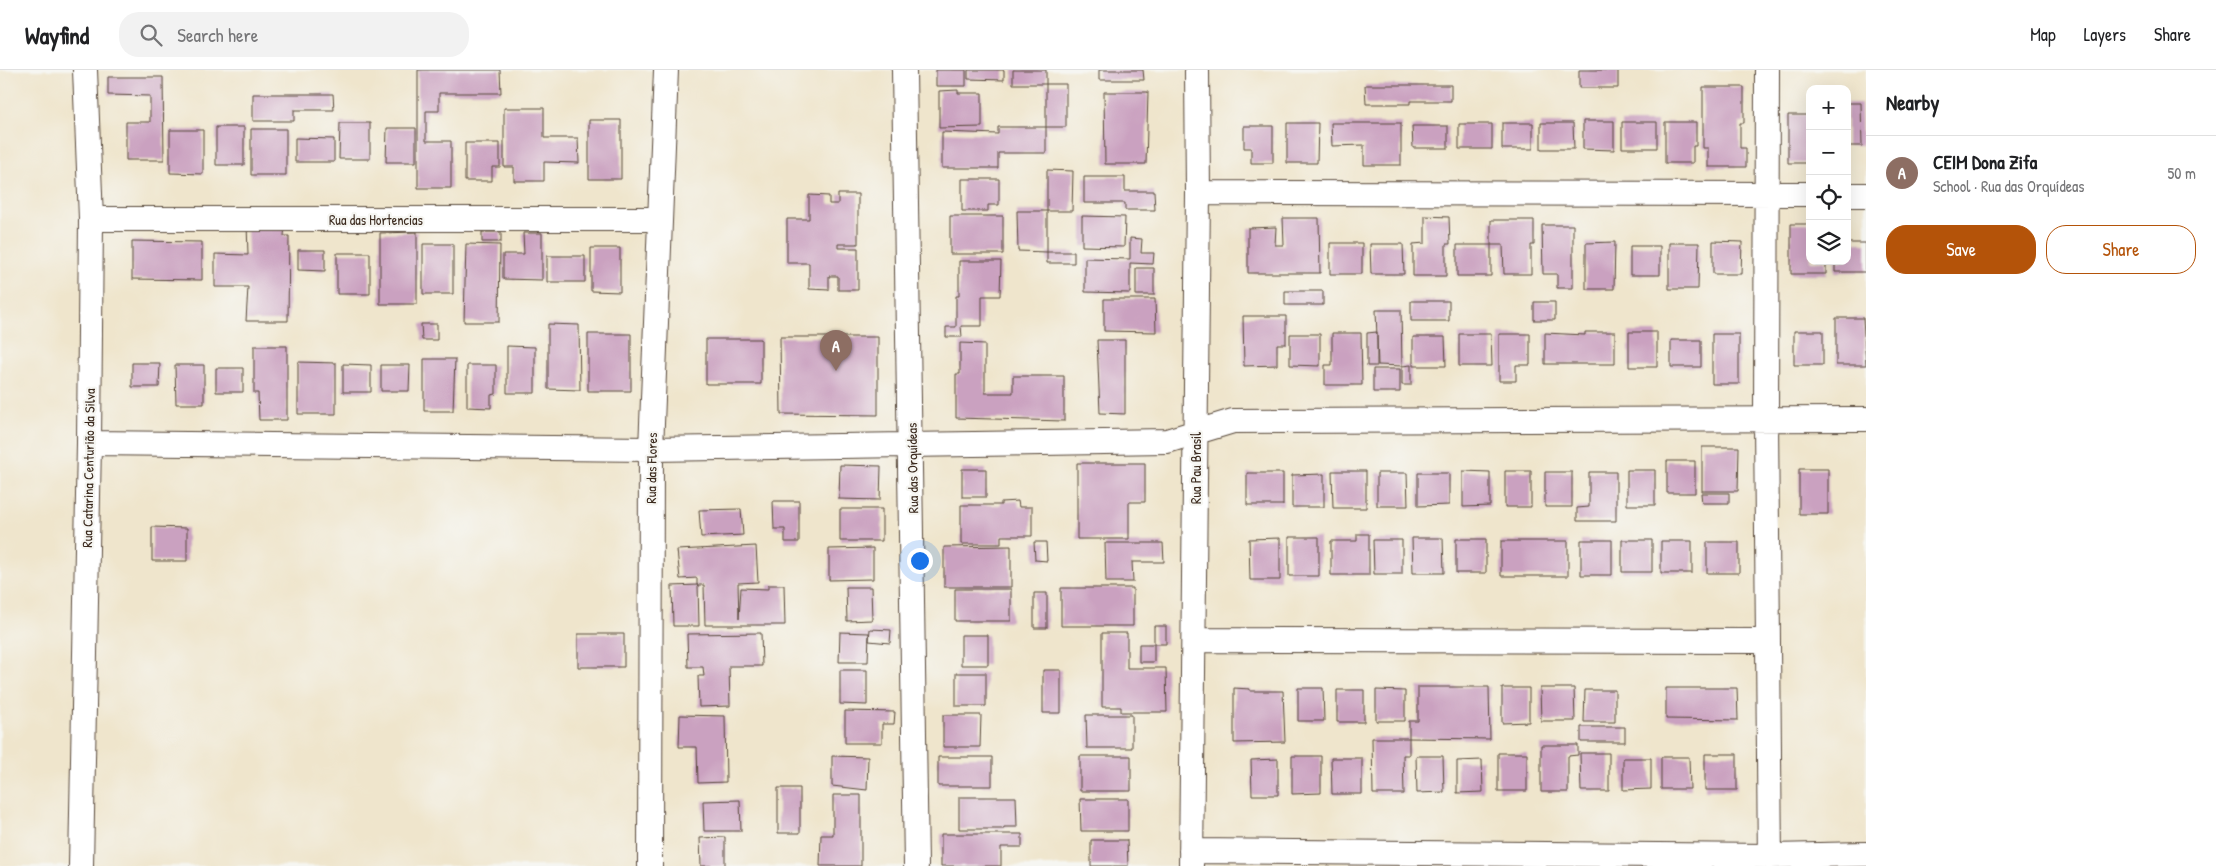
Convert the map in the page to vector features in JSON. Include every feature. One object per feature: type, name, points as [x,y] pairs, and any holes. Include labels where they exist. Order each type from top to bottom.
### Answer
[{"type":"street","name":"Rua Catarina Centurião da Silva","points":[[80,866],[89,443],[91,219],[85,70]]},
{"type":"street","name":"Rua das Flores","points":[[650,866],[651,448],[666,70]]},
{"type":"street","name":"Rua das Orquídeas","points":[[904,70],[912,443],[916,866]]},
{"type":"street","name":"Rua Pau Brasil","points":[[1191,859],[1198,193],[1197,70]]},
{"type":"street","points":[[1767,70],[1766,420],[1770,861]]},
{"type":"street","points":[[1198,193],[1806,194]]},
{"type":"street","points":[[1851,195],[1866,195]]},
{"type":"street","name":"Rua das Hortencias","points":[[91,219],[660,219]]},
{"type":"street","points":[[89,443],[651,448],[1167,441],[1233,421],[1866,419]]},
{"type":"street","points":[[1194,640],[1767,641]]},
{"type":"street","points":[[1191,859],[1770,861],[1866,854]]},
{"type":"building","points":[[418,70],[500,70],[501,93],[439,93],[439,111],[426,111],[426,141],[451,141],[451,188],[418,188]]},
{"type":"building","points":[[936,70],[966,70],[966,86],[936,86]]},
{"type":"building","points":[[968,70],[1004,70],[1004,80],[968,79]]},
{"type":"building","points":[[1013,70],[1046,70],[1046,84],[1013,84]]},
{"type":"building","points":[[1099,70],[1143,70],[1144,80],[1099,80]]},
{"type":"building","points":[[1579,70],[1618,70],[1618,88],[1579,88]]},
{"type":"building","points":[[108,77],[163,77],[164,160],[126,160],[126,122],[150,122],[150,96],[108,95]]},
{"type":"building","points":[[1046,84],[1066,84],[1066,127],[1046,127]]},
{"type":"building","points":[[1365,85],[1451,85],[1451,101],[1410,101],[1410,104],[1366,104]]},
{"type":"building","points":[[1703,87],[1744,87],[1744,123],[1740,123],[1740,148],[1746,148],[1746,167],[1708,167],[1708,148],[1703,148]]},
{"type":"building","points":[[958,90],[958,93],[982,93],[982,127],[939,128],[939,91]]},
{"type":"building","points":[[1104,92],[1148,92],[1146,164],[1105,164]]},
{"type":"building","points":[[253,94],[333,94],[334,110],[294,110],[294,121],[253,121]]},
{"type":"building","points":[[1851,103],[1861,103],[1862,146],[1851,146]]},
{"type":"building","points":[[504,108],[544,108],[544,138],[578,138],[579,163],[544,162],[544,181],[514,181],[514,167],[504,167]]},
{"type":"building","points":[[1788,115],[1806,115],[1806,163],[1788,163]]},
{"type":"building","points":[[589,120],[621,120],[621,179],[589,179]]},
{"type":"building","points":[[1583,121],[1614,121],[1614,150],[1583,149]]},
{"type":"building","points":[[1622,122],[1657,122],[1657,148],[1622,148]]},
{"type":"building","points":[[1665,122],[1696,122],[1696,146],[1693,146],[1693,163],[1665,163]]},
{"type":"building","points":[[340,123],[370,123],[370,159],[339,159]]},
{"type":"building","points":[[1287,123],[1318,123],[1317,163],[1287,163]]},
{"type":"building","points":[[1331,123],[1401,123],[1401,165],[1364,165],[1364,145],[1332,146]]},
{"type":"building","points":[[1502,123],[1533,123],[1533,149],[1502,149]]},
{"type":"building","points":[[1541,123],[1573,123],[1574,149],[1541,149]]},
{"type":"building","points":[[1459,124],[1492,124],[1492,149],[1459,149]]},
{"type":"building","points":[[1244,126],[1273,126],[1273,163],[1251,163],[1251,148],[1244,148]]},
{"type":"building","points":[[1412,126],[1448,126],[1448,148],[1413,148]]},
{"type":"building","points":[[216,127],[244,127],[244,165],[216,165]]},
{"type":"building","points":[[998,127],[1046,127],[1046,153],[998,153],[998,168],[942,168],[942,132],[998,134]]},
{"type":"building","points":[[387,128],[416,128],[416,162],[386,162]]},
{"type":"building","points":[[251,129],[286,129],[286,175],[251,175]]},
{"type":"building","points":[[170,130],[203,130],[203,174],[170,173]]},
{"type":"building","points":[[295,138],[334,139],[334,162],[295,162]]},
{"type":"building","points":[[465,143],[500,143],[500,167],[492,167],[492,181],[465,181]]},
{"type":"building","points":[[1047,170],[1073,171],[1072,211],[1047,211]]},
{"type":"building","points":[[1084,177],[1125,177],[1125,191],[1154,191],[1155,210],[1125,210],[1125,203],[1084,203]]},
{"type":"building","points":[[962,179],[999,179],[999,205],[988,205],[988,211],[962,211]]},
{"type":"building","points":[[838,194],[858,194],[858,244],[838,244],[838,248],[858,248],[858,290],[838,290],[838,276],[829,276],[829,290],[809,289],[809,263],[787,263],[787,219],[809,219],[809,195],[829,196],[829,204],[838,204]]},
{"type":"building","points":[[1017,211],[1047,211],[1047,252],[1018,251]]},
{"type":"building","points":[[950,216],[1003,216],[1003,254],[950,254]]},
{"type":"building","points":[[1082,216],[1125,217],[1124,247],[1082,246]]},
{"type":"building","points":[[1425,216],[1449,217],[1450,244],[1446,244],[1446,276],[1413,276],[1413,244],[1425,243]]},
{"type":"building","points":[[1283,218],[1319,218],[1320,273],[1248,273],[1248,228],[1276,227],[1275,245],[1284,245]]},
{"type":"building","points":[[1491,220],[1534,220],[1534,245],[1531,245],[1531,274],[1504,274],[1503,245],[1491,245]]},
{"type":"building","points":[[247,224],[285,224],[284,236],[289,236],[288,321],[246,321],[248,287],[215,287],[215,254],[248,255]]},
{"type":"building","points":[[1791,224],[1806,224],[1806,265],[1826,265],[1826,274],[1791,274]]},
{"type":"building","points":[[1542,225],[1573,225],[1573,288],[1557,288],[1557,274],[1543,274]]},
{"type":"building","points":[[417,232],[417,304],[380,304],[380,233]]},
{"type":"building","points":[[482,232],[501,232],[501,242],[482,242]]},
{"type":"building","points":[[523,233],[542,233],[542,280],[503,279],[503,254],[524,254]]},
{"type":"building","points":[[1130,238],[1142,239],[1141,253],[1154,253],[1153,264],[1130,263],[1130,293],[1085,292],[1085,258],[1130,259]]},
{"type":"building","points":[[132,241],[202,242],[202,280],[132,279]]},
{"type":"building","points":[[1713,241],[1742,242],[1741,274],[1713,274]]},
{"type":"building","points":[[1615,242],[1614,289],[1586,289],[1586,243]]},
{"type":"building","points":[[1330,243],[1362,243],[1362,274],[1330,274]]},
{"type":"building","points":[[1669,243],[1699,243],[1698,289],[1669,289]]},
{"type":"building","points":[[1851,243],[1866,243],[1866,272],[1835,272],[1835,265],[1851,265]]},
{"type":"building","points":[[423,244],[453,244],[453,294],[423,294]]},
{"type":"building","points":[[466,244],[500,245],[499,322],[464,322]]},
{"type":"building","points":[[1370,244],[1403,244],[1404,274],[1371,274]]},
{"type":"building","points":[[1457,245],[1491,245],[1491,276],[1457,276]]},
{"type":"building","points":[[1630,246],[1660,246],[1660,275],[1630,275]]},
{"type":"building","points":[[591,248],[620,248],[620,292],[591,291]]},
{"type":"building","points":[[298,250],[325,250],[325,271],[298,270]]},
{"type":"building","points":[[1047,252],[1074,252],[1074,263],[1047,263]]},
{"type":"building","points":[[337,253],[370,253],[370,294],[337,294]]},
{"type":"building","points":[[547,256],[585,256],[585,282],[547,282]]},
{"type":"building","points":[[959,261],[1001,261],[1000,296],[982,296],[982,326],[961,326],[962,337],[946,337],[946,327],[956,327],[956,296],[959,296]]},
{"type":"building","points":[[1136,268],[1154,268],[1154,295],[1136,295]]},
{"type":"building","points":[[1285,291],[1323,291],[1323,305],[1285,305]]},
{"type":"building","points":[[1104,299],[1155,299],[1156,332],[1104,331]]},
{"type":"building","points":[[1411,301],[1449,301],[1449,321],[1411,321]]},
{"type":"building","points":[[1534,302],[1555,302],[1555,320],[1534,320]]},
{"type":"building","points":[[1376,310],[1401,310],[1402,366],[1378,365]]},
{"type":"building","points":[[1243,316],[1286,316],[1286,344],[1277,344],[1277,365],[1244,366]]},
{"type":"building","points":[[1836,318],[1863,318],[1866,365],[1836,365]]},
{"type":"building","points":[[421,324],[437,324],[437,340],[422,340]]},
{"type":"building","points":[[548,324],[579,325],[580,390],[548,389]]},
{"type":"building","points":[[1794,331],[1823,331],[1823,365],[1794,365]]},
{"type":"building","points":[[1377,332],[1377,366],[1367,366],[1367,333]]},
{"type":"building","points":[[1585,332],[1615,332],[1615,364],[1545,364],[1545,333],[1585,335]]},
{"type":"building","points":[[1629,332],[1657,332],[1657,367],[1629,367]]},
{"type":"building","points":[[1332,333],[1361,333],[1362,385],[1325,385],[1325,365],[1332,365]]},
{"type":"building","points":[[588,334],[631,334],[631,391],[588,391]]},
{"type":"building","points":[[1290,334],[1320,334],[1320,366],[1290,365]]},
{"type":"building","points":[[1459,334],[1491,334],[1492,366],[1459,366]]},
{"type":"building","points":[[1499,334],[1530,334],[1530,365],[1516,365],[1516,381],[1499,381]]},
{"type":"building","points":[[1712,334],[1739,334],[1739,384],[1712,384]]},
{"type":"building","points":[[780,337],[878,337],[878,415],[781,414]]},
{"type":"building","points":[[1413,337],[1445,337],[1446,366],[1413,366]]},
{"type":"building","points":[[706,339],[761,339],[761,384],[706,384]]},
{"type":"building","points":[[1097,340],[1125,340],[1125,414],[1100,413]]},
{"type":"building","points":[[1671,340],[1701,340],[1701,367],[1671,367]]},
{"type":"building","points":[[960,343],[985,344],[985,393],[1013,393],[1013,376],[1064,376],[1064,421],[956,418],[956,374],[960,374]]},
{"type":"building","points":[[254,346],[287,346],[287,420],[259,420],[258,393],[254,393]]},
{"type":"building","points":[[507,346],[535,347],[535,393],[507,393]]},
{"type":"building","points":[[424,359],[455,359],[453,411],[424,411]]},
{"type":"building","points":[[298,362],[336,363],[336,414],[298,414]]},
{"type":"building","points":[[132,363],[160,363],[159,387],[132,387]]},
{"type":"building","points":[[343,364],[371,365],[371,392],[343,392]]},
{"type":"building","points":[[175,365],[204,365],[204,404],[176,404]]},
{"type":"building","points":[[381,365],[410,365],[409,391],[381,391]]},
{"type":"building","points":[[467,365],[496,365],[496,394],[491,395],[491,408],[467,407]]},
{"type":"building","points":[[1411,365],[1411,385],[1402,385],[1402,366]]},
{"type":"building","points":[[216,368],[243,368],[243,392],[216,392]]},
{"type":"building","points":[[1373,369],[1400,369],[1400,392],[1373,392]]},
{"type":"building","points":[[1702,447],[1739,447],[1738,491],[1702,491]]},
{"type":"building","points":[[1667,461],[1695,461],[1695,493],[1667,493]]},
{"type":"building","points":[[1077,463],[1145,463],[1145,502],[1129,502],[1129,539],[1077,539]]},
{"type":"building","points":[[840,465],[881,466],[880,500],[839,499]]},
{"type":"building","points":[[962,469],[986,469],[986,497],[962,497]]},
{"type":"building","points":[[1799,469],[1828,469],[1828,514],[1799,514]]},
{"type":"building","points":[[1627,470],[1655,470],[1655,505],[1627,505]]},
{"type":"building","points":[[1332,471],[1366,471],[1366,508],[1333,508]]},
{"type":"building","points":[[1463,471],[1490,472],[1490,506],[1463,507]]},
{"type":"building","points":[[1505,471],[1531,471],[1531,507],[1505,507]]},
{"type":"building","points":[[1545,472],[1572,472],[1572,507],[1545,507]]},
{"type":"building","points":[[1589,472],[1616,472],[1616,521],[1577,521],[1577,508],[1589,507]]},
{"type":"building","points":[[1247,473],[1283,473],[1283,505],[1247,505]]},
{"type":"building","points":[[1377,473],[1407,473],[1408,506],[1377,506]]},
{"type":"building","points":[[1418,473],[1449,473],[1449,505],[1418,506]]},
{"type":"building","points":[[1324,474],[1324,507],[1292,507],[1292,475]]},
{"type":"building","points":[[1701,493],[1729,493],[1729,503],[1702,503]]},
{"type":"building","points":[[773,501],[799,501],[799,542],[785,542],[785,529],[774,529]]},
{"type":"building","points":[[1018,501],[1019,507],[1032,507],[1032,536],[1001,536],[1001,544],[961,544],[961,505],[1001,505],[1001,502]]},
{"type":"building","points":[[741,509],[743,535],[701,537],[699,510]]},
{"type":"building","points":[[840,509],[882,509],[882,541],[840,541]]},
{"type":"building","points":[[152,527],[187,528],[187,561],[152,561]]},
{"type":"building","points":[[1357,534],[1369,534],[1369,575],[1331,575],[1331,541],[1357,541]]},
{"type":"building","points":[[1289,537],[1319,537],[1319,576],[1289,576]]},
{"type":"building","points":[[1280,538],[1280,580],[1250,580],[1249,539]]},
{"type":"building","points":[[1412,538],[1443,538],[1444,573],[1413,573]]},
{"type":"building","points":[[1456,539],[1486,539],[1486,573],[1456,573]]},
{"type":"building","points":[[1373,540],[1402,540],[1402,574],[1374,574]]},
{"type":"building","points":[[1581,540],[1612,540],[1612,575],[1581,575]]},
{"type":"building","points":[[1622,540],[1652,540],[1652,572],[1622,572]]},
{"type":"building","points":[[1501,541],[1568,541],[1568,576],[1501,576]]},
{"type":"building","points":[[1661,541],[1692,541],[1692,573],[1661,573]]},
{"type":"building","points":[[1034,542],[1046,542],[1047,561],[1035,560]]},
{"type":"building","points":[[1707,542],[1739,542],[1739,573],[1707,573]]},
{"type":"building","points":[[1105,543],[1163,543],[1164,562],[1132,562],[1133,582],[1106,582]]},
{"type":"building","points":[[756,546],[758,582],[738,583],[739,619],[741,588],[768,589],[768,585],[784,585],[785,625],[705,625],[704,585],[697,585],[697,578],[680,579],[677,550]]},
{"type":"building","points":[[1011,546],[1011,587],[944,587],[944,547]]},
{"type":"building","points":[[873,548],[873,579],[829,580],[829,549]]},
{"type":"building","points":[[698,585],[699,626],[673,626],[672,586]]},
{"type":"building","points":[[846,587],[871,587],[872,620],[847,621]]},
{"type":"building","points":[[1061,588],[1133,588],[1133,626],[1061,626]]},
{"type":"building","points":[[955,589],[1011,589],[1011,621],[955,621]]},
{"type":"building","points":[[1034,593],[1047,593],[1047,628],[1034,628]]},
{"type":"building","points":[[1154,626],[1166,626],[1166,644],[1154,644]]},
{"type":"building","points":[[870,629],[891,630],[890,643],[869,641]]},
{"type":"building","points":[[840,632],[869,633],[868,662],[839,662]]},
{"type":"building","points":[[761,633],[762,666],[729,666],[730,706],[699,707],[698,676],[704,676],[703,667],[688,667],[687,634]]},
{"type":"building","points":[[1102,633],[1127,633],[1127,668],[1166,668],[1167,712],[1121,712],[1121,707],[1102,707]]},
{"type":"building","points":[[578,634],[624,634],[624,667],[578,667]]},
{"type":"building","points":[[961,635],[988,635],[988,665],[961,665]]},
{"type":"building","points":[[1139,644],[1154,644],[1154,662],[1139,662]]},
{"type":"building","points":[[840,670],[867,670],[867,705],[840,704]]},
{"type":"building","points":[[1043,670],[1061,670],[1061,713],[1043,713]]},
{"type":"building","points":[[956,673],[986,673],[986,706],[956,706]]},
{"type":"building","points":[[1418,687],[1489,687],[1490,739],[1409,738],[1409,721],[1418,721]]},
{"type":"building","points":[[1234,688],[1250,689],[1250,691],[1283,691],[1285,742],[1234,743]]},
{"type":"building","points":[[1298,688],[1323,688],[1324,721],[1298,721]]},
{"type":"building","points":[[1502,688],[1529,688],[1529,722],[1502,723]]},
{"type":"building","points":[[1540,688],[1574,688],[1575,721],[1541,721]]},
{"type":"building","points":[[1666,688],[1737,688],[1738,720],[1666,719]]},
{"type":"building","points":[[1337,690],[1364,690],[1364,722],[1337,722]]},
{"type":"building","points":[[1376,690],[1405,691],[1405,721],[1376,721]]},
{"type":"building","points":[[1585,690],[1615,690],[1615,722],[1584,722]]},
{"type":"building","points":[[845,711],[895,712],[894,724],[882,724],[882,743],[845,743]]},
{"type":"building","points":[[680,715],[725,716],[726,782],[698,783],[697,747],[679,747]]},
{"type":"building","points":[[943,715],[981,715],[980,747],[943,747]]},
{"type":"building","points":[[1086,715],[1132,715],[1132,748],[1087,748]]},
{"type":"building","points":[[1581,727],[1625,727],[1625,742],[1581,742]]},
{"type":"building","points":[[1372,738],[1409,738],[1409,755],[1403,755],[1404,794],[1373,794]]},
{"type":"building","points":[[1541,745],[1578,745],[1578,755],[1568,756],[1568,792],[1541,792]]},
{"type":"building","points":[[1498,753],[1527,753],[1527,791],[1498,791]]},
{"type":"building","points":[[1580,753],[1609,753],[1609,791],[1581,791]]},
{"type":"building","points":[[1705,754],[1737,754],[1737,790],[1705,790]]},
{"type":"building","points":[[832,756],[868,757],[867,790],[832,786]]},
{"type":"building","points":[[1080,756],[1131,756],[1131,791],[1080,791]]},
{"type":"building","points":[[1292,756],[1321,756],[1321,793],[1292,794]]},
{"type":"building","points":[[1416,756],[1443,756],[1444,792],[1417,793]]},
{"type":"building","points":[[938,757],[992,757],[992,786],[938,786]]},
{"type":"building","points":[[1661,757],[1689,757],[1690,789],[1661,789]]},
{"type":"building","points":[[1331,758],[1362,758],[1362,794],[1332,794]]},
{"type":"building","points":[[1623,758],[1651,758],[1651,789],[1623,790]]},
{"type":"building","points":[[1278,759],[1278,795],[1252,795],[1251,760]]},
{"type":"building","points":[[1482,760],[1483,792],[1457,793],[1457,761]]},
{"type":"building","points":[[778,788],[800,788],[800,833],[778,833]]},
{"type":"building","points":[[833,795],[861,795],[861,866],[820,866],[821,835],[833,835]]},
{"type":"building","points":[[959,797],[1016,797],[1017,827],[1004,827],[1004,829],[959,829]]},
{"type":"building","points":[[1080,799],[1128,799],[1128,831],[1081,831]]},
{"type":"building","points":[[740,800],[741,831],[704,831],[703,801]]},
{"type":"building","points":[[941,834],[1022,834],[1022,847],[1001,847],[1001,866],[941,866]]},
{"type":"building","points":[[725,837],[725,866],[701,866],[700,838]]},
{"type":"building","points":[[1091,840],[1127,840],[1128,866],[1091,866]]},
{"type":"place","name":"CEIM Dona Zifa","points":[[836,371]]}]
